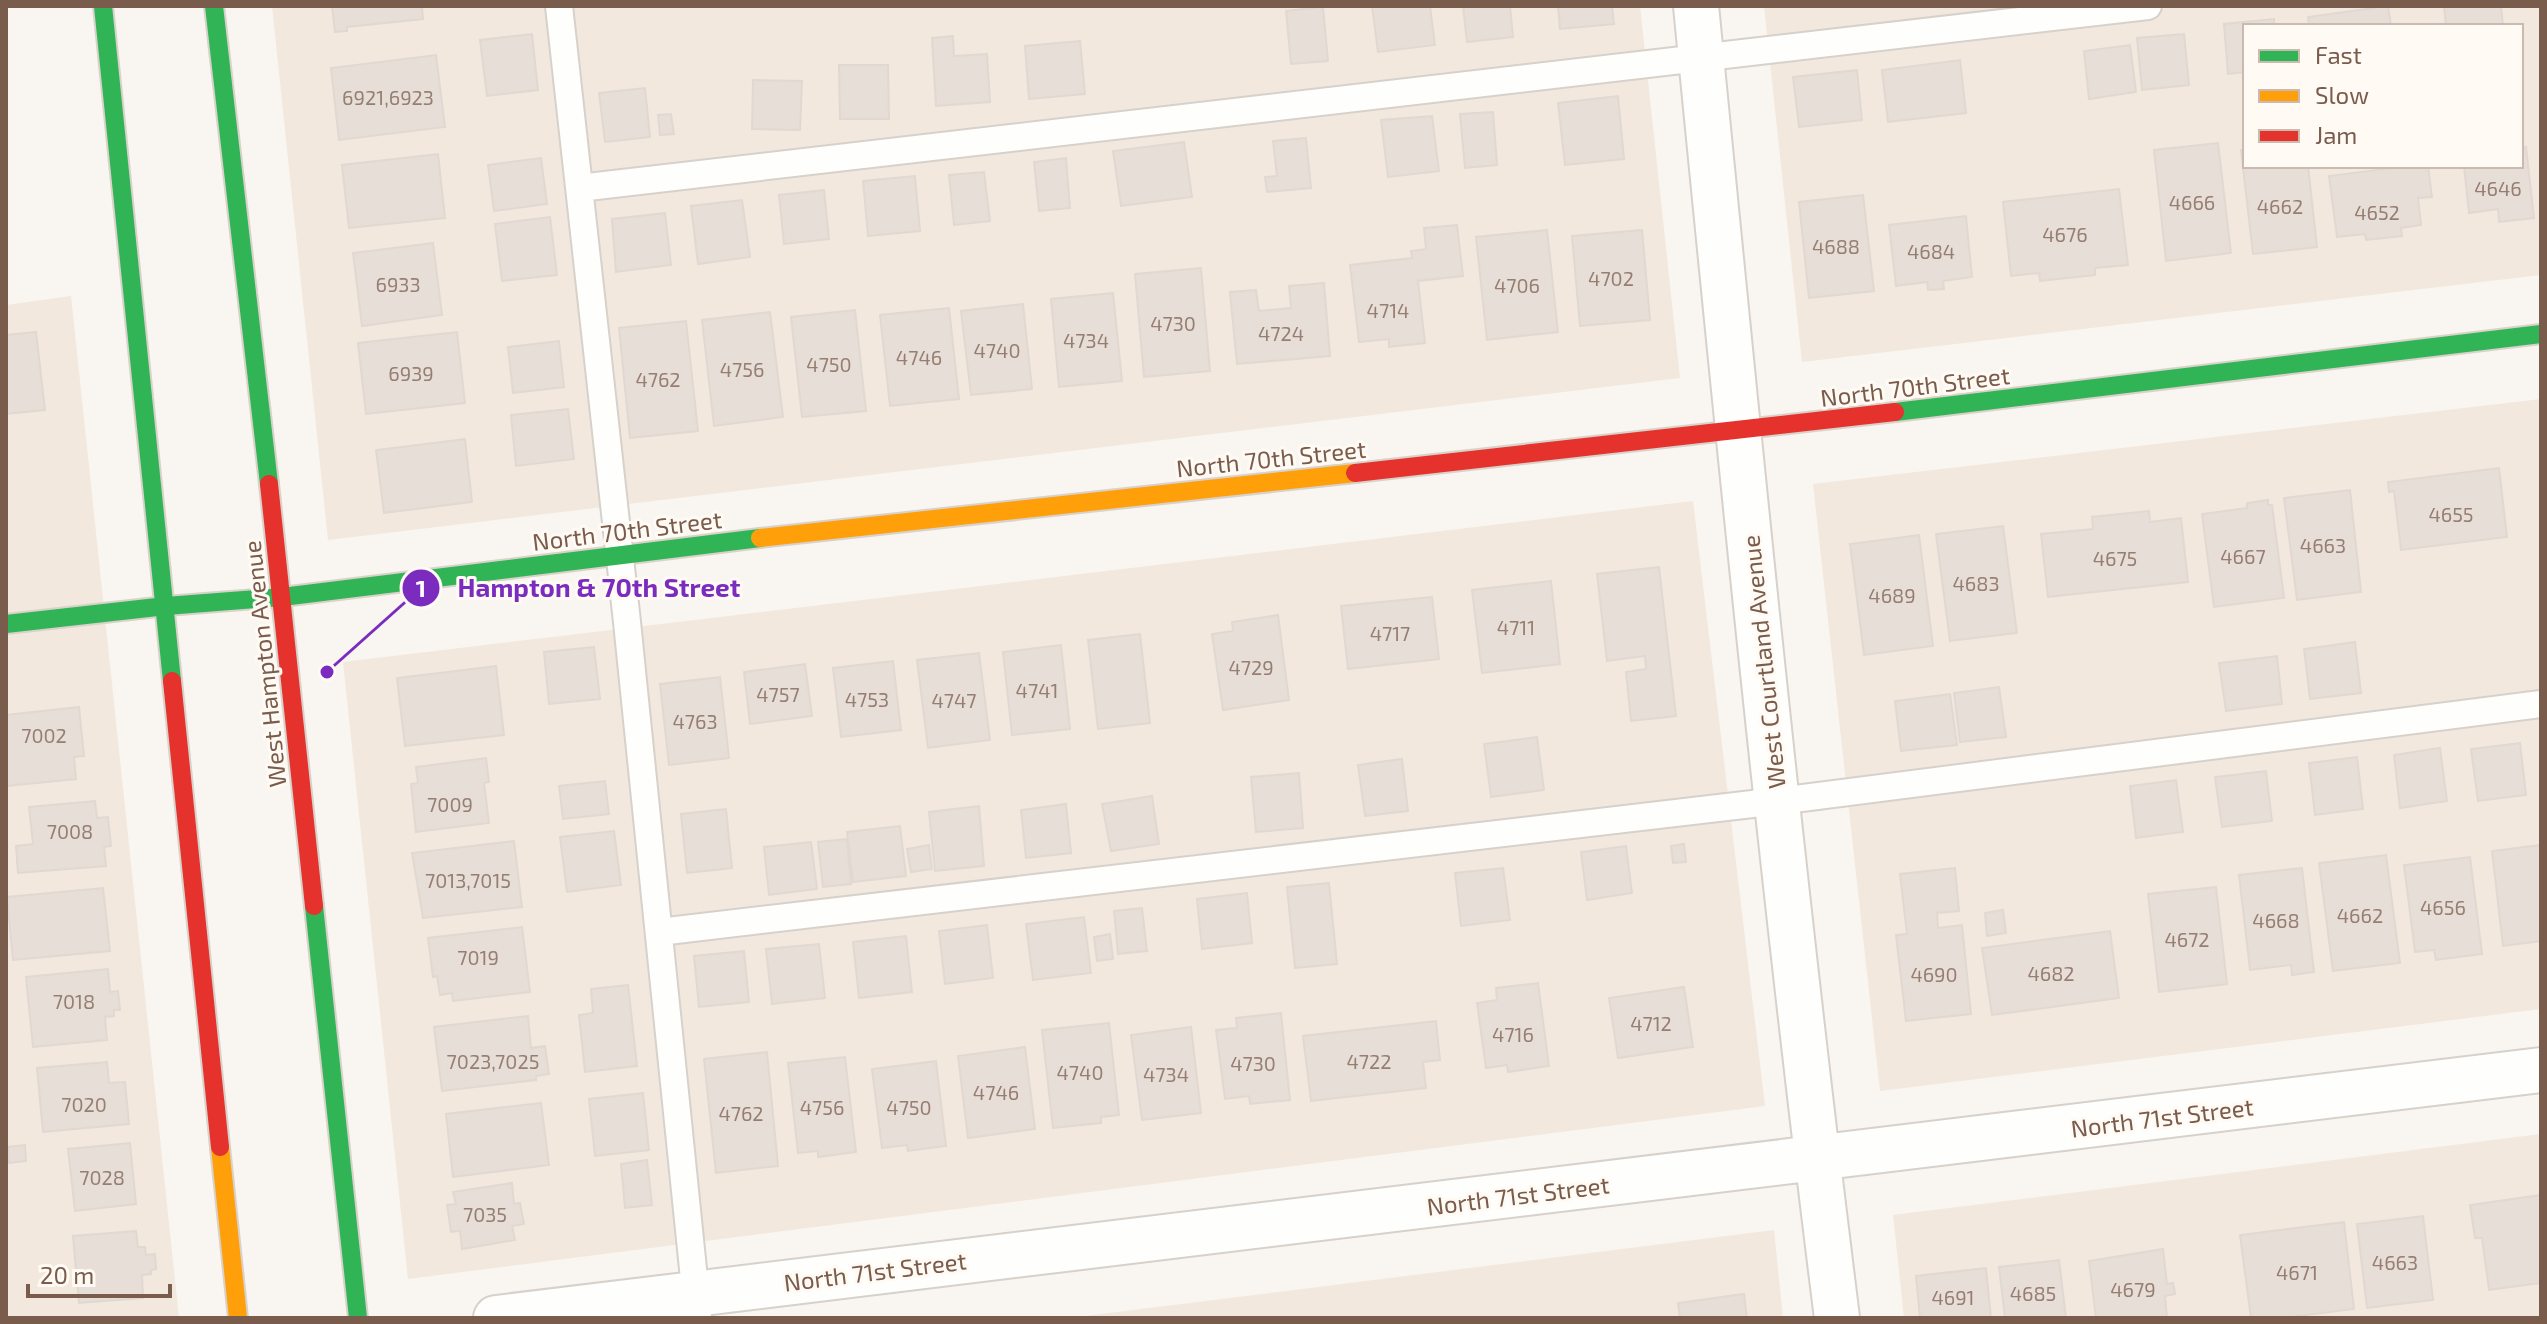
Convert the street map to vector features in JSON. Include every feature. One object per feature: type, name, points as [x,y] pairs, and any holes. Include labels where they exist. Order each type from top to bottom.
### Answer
[{"type":"main road","points":[[103,6],[238,1318]]},
{"type":"main road","name":"West Hampton Avenue","points":[[214,6],[282,597],[358,1318]]},
{"type":"main road","name":"North 70th Street","points":[[6,624],[282,597],[619,554],[1738,431],[2541,334]]},
{"type":"street","name":"West Courtland Avenue","points":[[1696,6],[1738,431],[1837,1318]]},
{"type":"street","name":"North 71st Street","points":[[496,1318],[697,1305],[2541,1070]]},
{"type":"lane","points":[[559,6],[697,1305]]},
{"type":"lane","points":[[579,188],[2148,6]]},
{"type":"lane","points":[[659,932],[1778,801],[2541,704]]},
{"type":"shaded area","points":[[272,6],[1640,6],[1680,378],[328,540]]},
{"type":"shaded area","points":[[1764,6],[2541,6],[2541,275],[1802,362]]},
{"type":"shaded area","points":[[71,296],[179,1318],[6,1318],[6,305]]},
{"type":"shaded area","points":[[2541,399],[2541,1009],[1880,1091],[1813,484]]},
{"type":"shaded area","points":[[1693,501],[1765,1106],[408,1279],[343,662]]},
{"type":"shaded area","points":[[2541,1134],[2541,1318],[1904,1318],[1893,1215]]},
{"type":"shaded area","points":[[1774,1230],[1783,1318],[1069,1318]]},
{"type":"building","points":[[332,6],[422,6],[423,19],[347,27],[347,31],[335,32]]},
{"type":"building","points":[[1372,6],[1430,6],[1435,45],[1378,52]]},
{"type":"building","points":[[1463,6],[1510,6],[1513,37],[1467,42]]},
{"type":"building","points":[[1558,6],[1612,6],[1614,24],[1560,29]]},
{"type":"building","points":[[2388,6],[2391,24],[2309,24],[2308,17]]},
{"type":"building","points":[[2444,6],[2501,6],[2503,24],[2446,24]]},
{"type":"building","points":[[1323,7],[1328,61],[1291,64],[1286,11]]},
{"type":"building","points":[[2274,19],[2274,24],[2243,24],[2243,72],[2228,74],[2224,24]]},
{"type":"building","points":[[532,34],[538,90],[487,96],[480,40]]},
{"type":"building","points":[[2184,34],[2189,85],[2142,90],[2137,38]]},
{"type":"building","points":[[953,36],[954,56],[987,54],[990,102],[936,106],[932,38]]},
{"type":"building","points":[[1080,41],[1085,94],[1029,99],[1025,46]]},
{"type":"building","points":[[2130,45],[2136,92],[2089,99],[2084,51]]},
{"type":"building","points":[[436,55],[445,127],[339,140],[331,68]]},
{"type":"building","points":[[1960,60],[1966,113],[1888,122],[1882,70]]},
{"type":"building","points":[[839,65],[888,65],[889,119],[840,119]]},
{"type":"building","points":[[1857,70],[1862,120],[1799,127],[1793,77]]},
{"type":"building","points":[[753,80],[802,81],[800,130],[752,129]]},
{"type":"building","points":[[645,88],[650,137],[605,142],[599,93]]},
{"type":"building","points":[[1618,96],[1624,159],[1565,165],[1558,103]]},
{"type":"building","points":[[1493,112],[1497,165],[1465,168],[1460,114]]},
{"type":"building","points":[[671,114],[674,134],[660,135],[658,115]]},
{"type":"building","points":[[1432,116],[1439,171],[1388,177],[1381,120]]},
{"type":"building","points":[[1306,138],[1311,188],[1267,192],[1265,177],[1277,176],[1273,141]]},
{"type":"building","points":[[1184,142],[1192,197],[1121,206],[1113,151]]},
{"type":"building","points":[[2218,143],[2231,253],[2166,261],[2154,150]]},
{"type":"building","points":[[2526,147],[2534,218],[2499,222],[2498,209],[2469,213],[2464,168],[2523,168],[2523,148]]},
{"type":"building","points":[[438,154],[445,218],[349,228],[342,165]]},
{"type":"building","points":[[541,158],[547,204],[494,211],[488,165]]},
{"type":"building","points":[[1066,158],[1070,208],[1039,211],[1034,162]]},
{"type":"building","points":[[2243,168],[2308,168],[2317,247],[2253,254]]},
{"type":"building","points":[[2392,168],[2428,168],[2432,197],[2418,198],[2421,225],[2401,228],[2402,236],[2366,240],[2365,234],[2337,237],[2329,176]]},
{"type":"building","points":[[984,172],[990,221],[954,225],[949,175]]},
{"type":"building","points":[[915,176],[920,231],[868,236],[863,181]]},
{"type":"building","points":[[2119,189],[2128,265],[2095,268],[2095,275],[2040,281],[2039,273],[2011,276],[2003,202]]},
{"type":"building","points":[[824,190],[829,239],[784,244],[779,195]]},
{"type":"building","points":[[1863,195],[1874,291],[1809,298],[1799,202]]},
{"type":"building","points":[[742,200],[750,257],[698,264],[691,206]]},
{"type":"building","points":[[665,213],[671,265],[616,272],[612,219]]},
{"type":"building","points":[[1966,216],[1972,277],[1943,281],[1944,289],[1928,290],[1927,282],[1896,286],[1889,225]]},
{"type":"building","points":[[550,217],[557,275],[502,281],[495,224]]},
{"type":"building","points":[[1457,225],[1463,276],[1418,281],[1425,343],[1389,347],[1389,339],[1359,342],[1350,265],[1412,258],[1411,251],[1426,249],[1424,228]]},
{"type":"building","points":[[1547,230],[1558,332],[1487,340],[1476,237]]},
{"type":"building","points":[[1642,230],[1650,320],[1580,326],[1572,236]]},
{"type":"building","points":[[433,243],[442,315],[362,326],[353,253]]},
{"type":"building","points":[[1201,268],[1210,371],[1144,377],[1135,274]]},
{"type":"building","points":[[1324,283],[1330,356],[1237,364],[1230,292],[1256,290],[1259,311],[1291,308],[1289,286]]},
{"type":"building","points":[[1113,293],[1122,381],[1059,387],[1051,299]]},
{"type":"building","points":[[1023,304],[1032,389],[971,395],[961,311]]},
{"type":"building","points":[[949,308],[959,399],[890,406],[880,315]]},
{"type":"building","points":[[855,310],[866,411],[802,417],[791,317]]},
{"type":"building","points":[[770,312],[783,417],[714,426],[702,320]]},
{"type":"building","points":[[686,321],[698,431],[630,438],[619,328]]},
{"type":"building","points":[[36,332],[45,410],[6,414],[6,335]]},
{"type":"building","points":[[457,332],[465,403],[366,414],[358,343]]},
{"type":"building","points":[[559,341],[564,387],[513,393],[508,347]]},
{"type":"building","points":[[568,409],[574,459],[516,466],[511,415]]},
{"type":"building","points":[[465,439],[472,502],[384,513],[376,450]]},
{"type":"building","points":[[2499,468],[2507,537],[2401,550],[2394,491],[2389,492],[2388,482]]},
{"type":"building","points":[[2350,490],[2361,592],[2297,600],[2284,498]]},
{"type":"building","points":[[2268,500],[2268,505],[2272,505],[2284,598],[2214,607],[2202,514],[2247,508],[2247,503]]},
{"type":"building","points":[[2149,511],[2150,522],[2181,518],[2188,582],[2048,597],[2041,534],[2093,529],[2092,517]]},
{"type":"building","points":[[2003,526],[2017,633],[1950,641],[1936,534]]},
{"type":"building","points":[[1919,535],[1933,646],[1864,655],[1850,544]]},
{"type":"building","points":[[1659,567],[1676,716],[1631,721],[1626,672],[1646,669],[1645,656],[1607,661],[1597,574]]},
{"type":"building","points":[[1551,581],[1560,664],[1482,673],[1472,590]]},
{"type":"building","points":[[1432,597],[1439,659],[1348,669],[1341,606]]},
{"type":"building","points":[[1278,615],[1289,700],[1223,710],[1212,634],[1233,631],[1232,622]]},
{"type":"building","points":[[1140,634],[1150,723],[1098,729],[1088,640]]},
{"type":"building","points":[[2355,642],[2361,693],[2310,699],[2304,649]]},
{"type":"building","points":[[1061,645],[1070,729],[1012,735],[1003,652]]},
{"type":"building","points":[[594,647],[600,699],[549,704],[544,652]]},
{"type":"building","points":[[979,653],[990,740],[928,748],[917,660]]},
{"type":"building","points":[[2277,656],[2282,704],[2226,711],[2219,663]]},
{"type":"building","points":[[893,661],[901,730],[841,737],[833,668]]},
{"type":"building","points":[[805,664],[812,716],[750,724],[744,672]]},
{"type":"building","points":[[496,666],[504,735],[405,746],[397,678]]},
{"type":"building","points":[[720,677],[729,758],[669,765],[660,684]]},
{"type":"building","points":[[1999,687],[2006,737],[1960,742],[1954,693]]},
{"type":"building","points":[[1950,694],[1957,745],[1901,751],[1895,701]]},
{"type":"building","points":[[79,707],[84,756],[74,757],[76,779],[7,786],[6,715]]},
{"type":"building","points":[[1537,737],[1544,790],[1491,797],[1484,744]]},
{"type":"building","points":[[2520,743],[2526,795],[2478,801],[2471,749]]},
{"type":"building","points":[[2440,748],[2447,801],[2400,808],[2394,755]]},
{"type":"building","points":[[2357,757],[2363,809],[2315,815],[2309,763]]},
{"type":"building","points":[[486,758],[489,782],[484,783],[489,823],[416,832],[411,784],[418,783],[416,767]]},
{"type":"building","points":[[1402,759],[1408,811],[1365,816],[1358,765]]},
{"type":"building","points":[[2266,771],[2272,821],[2222,827],[2215,777]]},
{"type":"building","points":[[1299,773],[1303,828],[1256,832],[1251,777]]},
{"type":"building","points":[[2176,780],[2183,832],[2136,838],[2130,786]]},
{"type":"building","points":[[605,781],[609,814],[563,819],[559,786]]},
{"type":"building","points":[[1152,796],[1159,844],[1111,851],[1102,804]]},
{"type":"building","points":[[95,801],[97,818],[108,817],[111,846],[104,847],[106,866],[18,873],[16,846],[33,844],[29,807]]},
{"type":"building","points":[[1066,804],[1071,853],[1026,858],[1021,810]]},
{"type":"building","points":[[979,806],[984,866],[935,871],[929,812]]},
{"type":"building","points":[[726,809],[732,868],[687,873],[681,814]]},
{"type":"building","points":[[900,826],[906,876],[853,882],[847,832]]},
{"type":"building","points":[[614,831],[621,885],[567,892],[560,837]]},
{"type":"building","points":[[847,839],[851,884],[823,887],[818,842]]},
{"type":"building","points":[[514,841],[522,907],[423,918],[412,853]]},
{"type":"building","points":[[811,842],[817,889],[769,895],[764,847]]},
{"type":"building","points":[[1684,844],[1686,862],[1673,863],[1671,846]]},
{"type":"building","points":[[929,845],[932,869],[911,872],[907,849]]},
{"type":"building","points":[[2541,845],[2541,941],[2503,946],[2492,851]]},
{"type":"building","points":[[1626,846],[1632,893],[1587,900],[1581,852]]},
{"type":"building","points":[[2386,855],[2400,963],[2333,971],[2319,863]]},
{"type":"building","points":[[2470,857],[2482,954],[2436,960],[2434,950],[2415,952],[2404,865]]},
{"type":"building","points":[[1503,868],[1510,920],[1461,926],[1455,873]]},
{"type":"building","points":[[1955,868],[1959,911],[1937,913],[1938,928],[1962,925],[1971,1014],[1906,1021],[1896,935],[1907,934],[1900,874]]},
{"type":"building","points":[[2302,868],[2314,972],[2292,975],[2291,965],[2250,970],[2239,875]]},
{"type":"building","points":[[1329,883],[1337,964],[1295,968],[1287,887]]},
{"type":"building","points":[[2216,887],[2227,984],[2159,992],[2148,894]]},
{"type":"building","points":[[103,888],[110,951],[13,960],[7,897]]},
{"type":"building","points":[[1247,893],[1252,943],[1202,949],[1197,899]]},
{"type":"building","points":[[1142,908],[1147,951],[1118,954],[1114,911]]},
{"type":"building","points":[[2003,910],[2006,933],[1987,936],[1985,913]]},
{"type":"building","points":[[1084,917],[1091,973],[1033,980],[1026,924]]},
{"type":"building","points":[[987,925],[993,978],[945,984],[939,931]]},
{"type":"building","points":[[522,927],[530,992],[453,1001],[452,993],[440,995],[437,976],[433,977],[428,938]]},
{"type":"building","points":[[2110,931],[2119,998],[1992,1015],[1982,948]]},
{"type":"building","points":[[1110,934],[1113,959],[1097,961],[1094,937]]},
{"type":"building","points":[[906,936],[912,992],[859,998],[853,942]]},
{"type":"building","points":[[819,944],[825,998],[772,1004],[766,949]]},
{"type":"building","points":[[744,951],[749,1002],[699,1007],[694,956]]},
{"type":"building","points":[[108,969],[110,992],[118,991],[120,1010],[114,1010],[114,1016],[105,1017],[107,1040],[33,1047],[26,977]]},
{"type":"building","points":[[1538,983],[1549,1066],[1508,1072],[1507,1065],[1486,1068],[1477,1003],[1497,1000],[1496,988]]},
{"type":"building","points":[[628,985],[637,1066],[585,1072],[579,1015],[593,1013],[591,989]]},
{"type":"building","points":[[1684,987],[1693,1047],[1618,1058],[1609,998]]},
{"type":"building","points":[[1281,1013],[1290,1100],[1250,1104],[1249,1096],[1225,1099],[1216,1030],[1237,1028],[1236,1018]]},
{"type":"building","points":[[528,1016],[531,1048],[545,1046],[549,1074],[536,1076],[536,1080],[442,1091],[434,1027]]},
{"type":"building","points":[[1436,1021],[1440,1060],[1423,1062],[1426,1088],[1311,1101],[1303,1036]]},
{"type":"building","points":[[1109,1023],[1119,1115],[1101,1117],[1101,1123],[1053,1128],[1042,1030]]},
{"type":"building","points":[[1191,1027],[1201,1113],[1142,1120],[1131,1035]]},
{"type":"building","points":[[1025,1047],[1035,1129],[968,1138],[958,1056]]},
{"type":"building","points":[[767,1052],[778,1166],[716,1173],[704,1059]]},
{"type":"building","points":[[845,1057],[856,1152],[818,1157],[818,1151],[798,1153],[788,1063]]},
{"type":"building","points":[[936,1061],[946,1146],[908,1151],[907,1145],[882,1148],[872,1069]]},
{"type":"building","points":[[107,1062],[109,1083],[125,1082],[129,1124],[43,1132],[37,1068]]},
{"type":"building","points":[[643,1093],[649,1150],[595,1156],[589,1099]]},
{"type":"building","points":[[541,1103],[549,1165],[453,1177],[446,1114]]},
{"type":"building","points":[[130,1143],[136,1204],[75,1211],[68,1149]]},
{"type":"building","points":[[25,1145],[26,1161],[9,1163],[8,1147]]},
{"type":"building","points":[[647,1160],[652,1205],[625,1208],[621,1164]]},
{"type":"building","points":[[512,1183],[514,1204],[520,1203],[524,1224],[512,1226],[515,1240],[462,1249],[460,1231],[451,1232],[447,1205],[456,1204],[453,1192]]},
{"type":"building","points":[[2541,1195],[2541,1283],[2489,1290],[2482,1238],[2475,1238],[2470,1205]]},
{"type":"building","points":[[2423,1216],[2433,1300],[2367,1308],[2357,1224]]},
{"type":"building","points":[[2344,1222],[2354,1309],[2282,1318],[2251,1318],[2240,1235]]},
{"type":"building","points":[[136,1231],[138,1247],[145,1247],[146,1255],[155,1254],[156,1269],[151,1270],[151,1274],[142,1275],[143,1298],[79,1303],[73,1236]]},
{"type":"building","points":[[2163,1249],[2167,1284],[2173,1283],[2175,1294],[2165,1296],[2167,1318],[2096,1318],[2089,1261]]},
{"type":"building","points":[[2059,1260],[2066,1318],[2005,1318],[1999,1267]]},
{"type":"building","points":[[1986,1268],[1991,1318],[1920,1318],[1916,1276]]},
{"type":"building","points":[[1744,1294],[1747,1318],[1680,1318],[1678,1303]]},
{"type":"traffic: fast","points":[[103,6],[172,681]]},
{"type":"traffic: fast","points":[[214,6],[269,484]]},
{"type":"traffic: fast","points":[[1895,412],[2541,334]]},
{"type":"traffic: fast","points":[[6,624],[282,597],[760,538]]},
{"type":"traffic: fast","points":[[314,906],[358,1318]]},
{"type":"traffic: slow","points":[[760,538],[1355,473]]},
{"type":"traffic: slow","points":[[220,1147],[238,1318]]},
{"type":"traffic: jam","points":[[1355,473],[1895,412]]},
{"type":"traffic: jam","points":[[269,484],[314,906]]},
{"type":"traffic: jam","points":[[172,681],[220,1147]]},
{"type":"place","name":"Hampton & 70th Street","points":[[327,672]]}]
